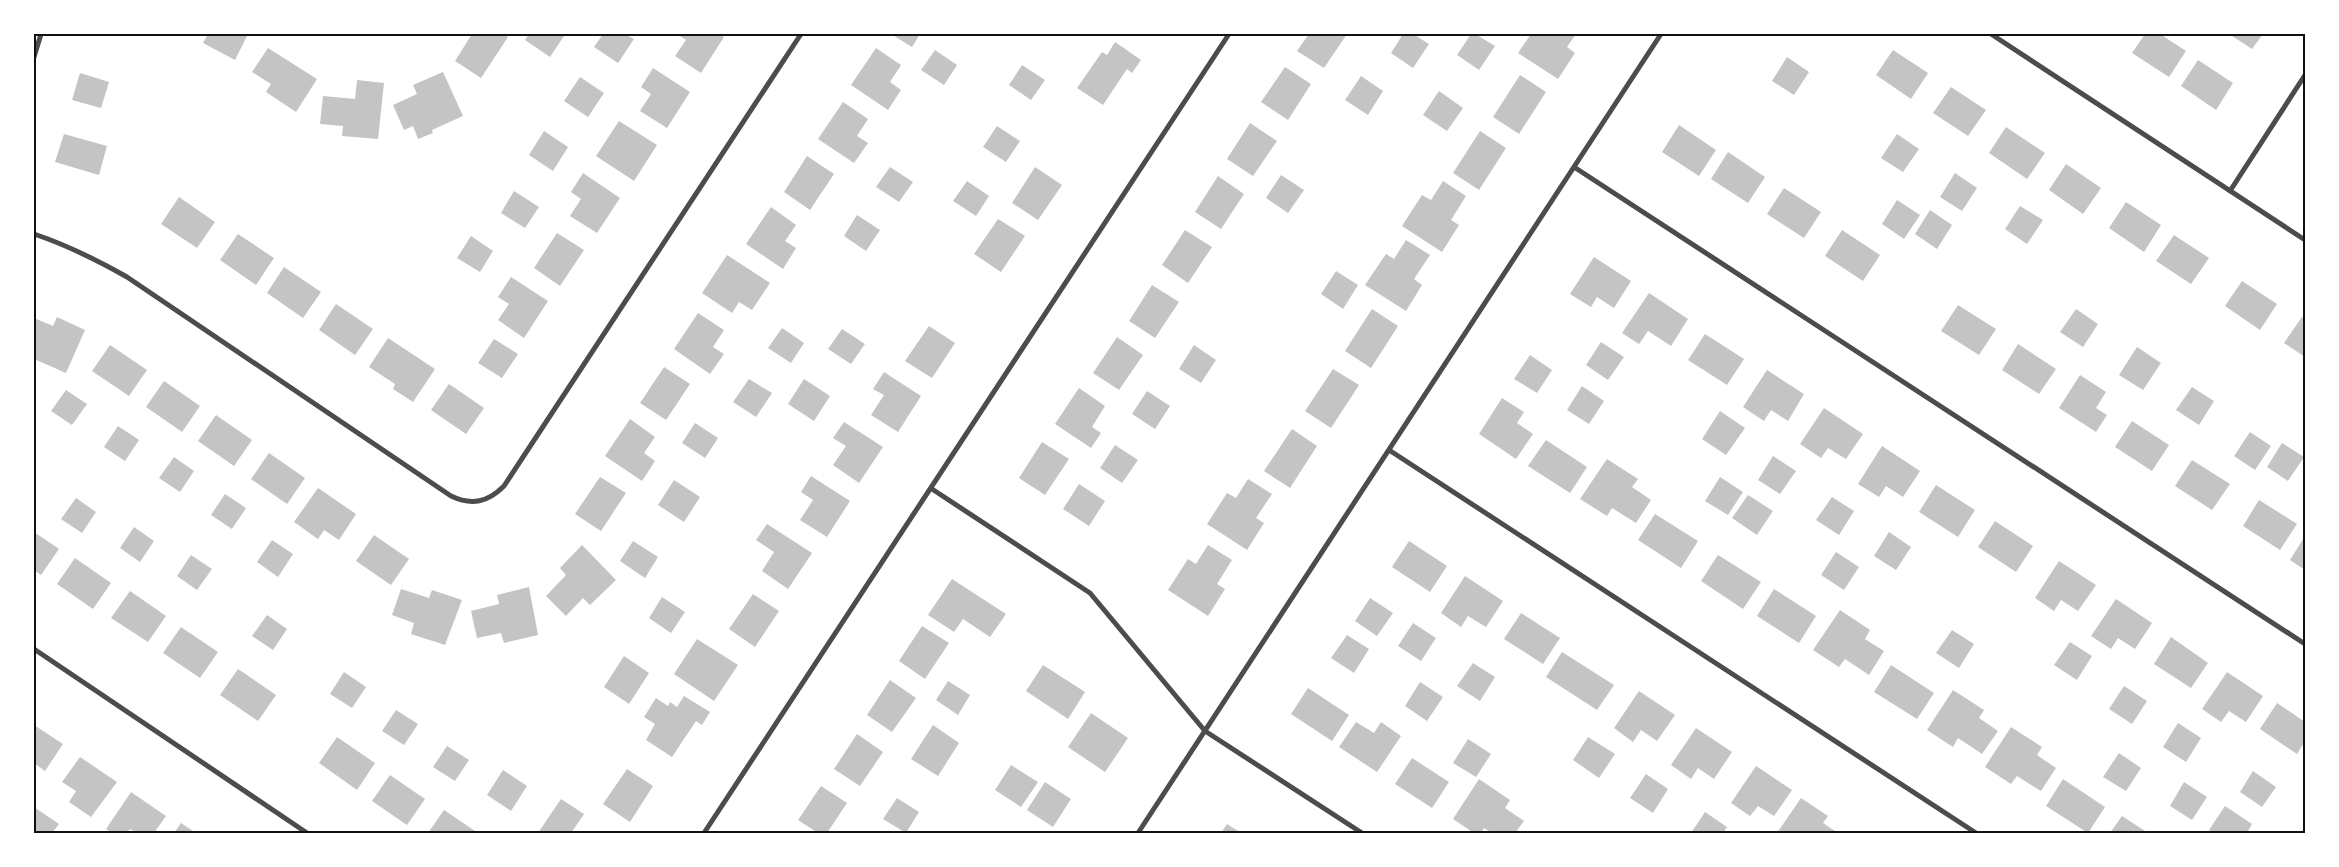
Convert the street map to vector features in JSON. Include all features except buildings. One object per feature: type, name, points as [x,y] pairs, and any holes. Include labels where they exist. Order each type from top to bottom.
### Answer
[{"type":"street","points":[[34,57],[41,34]]},
{"type":"street","points":[[34,234],[101,262],[127,277],[451,496],[462,501],[488,499],[504,486],[800,34]]},
{"type":"street","points":[[704,833],[932,489],[1229,34]]},
{"type":"street","points":[[1138,833],[1661,34]]},
{"type":"street","points":[[1991,34],[2305,240]]},
{"type":"street","points":[[2230,191],[2305,75]]},
{"type":"street","points":[[1574,167],[2305,644]]},
{"type":"street","points":[[1389,450],[1976,833]]},
{"type":"street","points":[[932,489],[1090,593],[1205,731],[1362,833]]},
{"type":"street","points":[[34,649],[307,833]]}]
